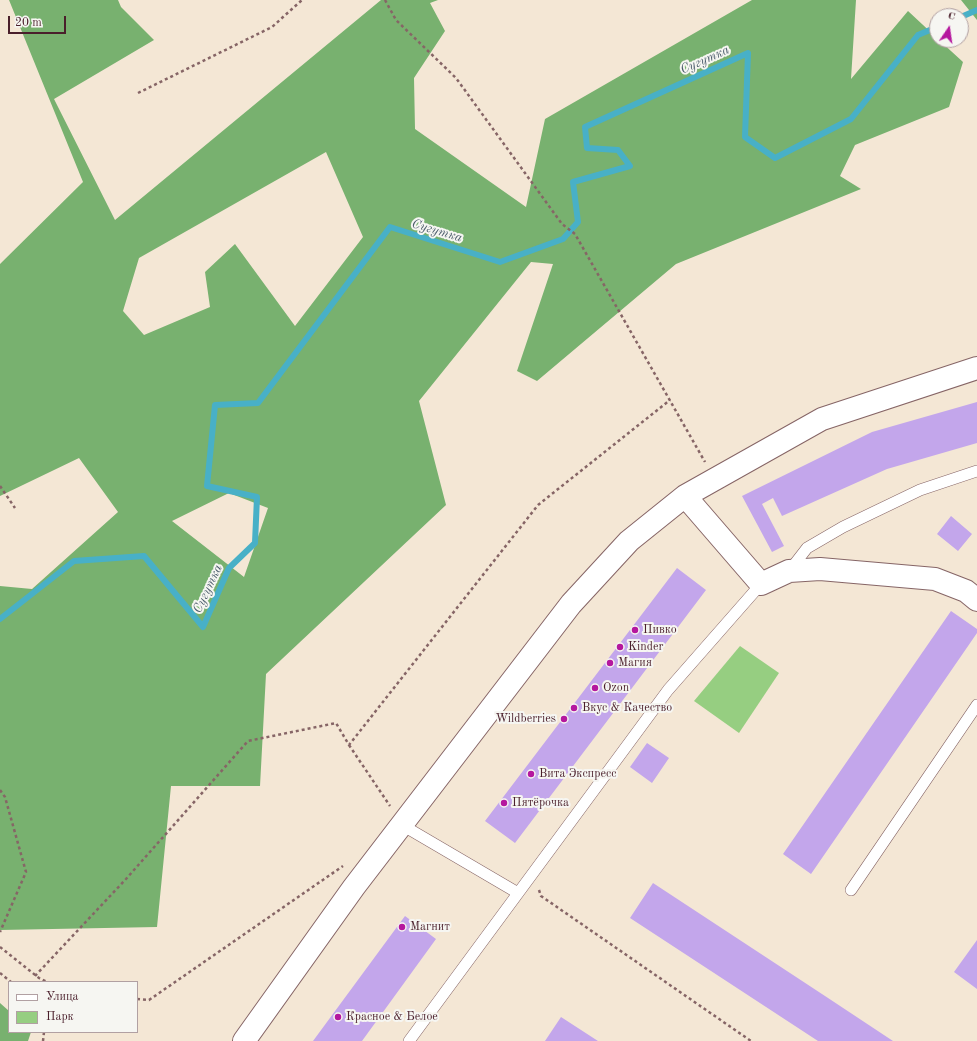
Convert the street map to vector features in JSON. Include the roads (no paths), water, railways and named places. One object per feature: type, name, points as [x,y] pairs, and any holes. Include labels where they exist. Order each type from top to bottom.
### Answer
[{"type":"street","points":[[244,1041],[354,887],[571,604],[629,541],[686,496],[822,419],[977,368]]},
{"type":"street","points":[[686,496],[761,584],[789,571],[820,569],[935,579],[966,592],[977,600]]},
{"type":"lane","points":[[789,571],[807,548],[843,527],[920,490],[977,471]]},
{"type":"lane","points":[[409,1041],[668,690],[761,584]]},
{"type":"lane","points":[[851,890],[977,705]]},
{"type":"lane","points":[[402,825],[518,893]]},
{"type":"waterway","name":"Сугутка","points":[[969,14],[977,10]]},
{"type":"waterway","name":"Сугутка","points":[[0,619],[74,561],[144,556],[203,627],[229,568],[255,543],[257,497],[207,486],[215,405],[258,403],[390,227],[500,262],[563,239],[578,222],[573,182],[630,166],[618,150],[587,148],[585,127],[748,53],[745,137],[775,158],[851,119],[918,35],[929,30]]},
{"type":"place","name":"Пивко","points":[[635,630]]},
{"type":"place","name":"Kinder","points":[[620,647]]},
{"type":"place","name":"Магия","points":[[610,663]]},
{"type":"place","name":"Ozon","points":[[595,688]]},
{"type":"place","name":"Вкус & Качество","points":[[574,708]]},
{"type":"place","name":"Wildberries","points":[[564,719]]},
{"type":"place","name":"Вита Экспресс","points":[[531,774]]},
{"type":"place","name":"Пятёрочка","points":[[504,803]]},
{"type":"place","name":"Магнит","points":[[402,927]]},
{"type":"place","name":"Красное & Белое","points":[[338,1017]]}]
